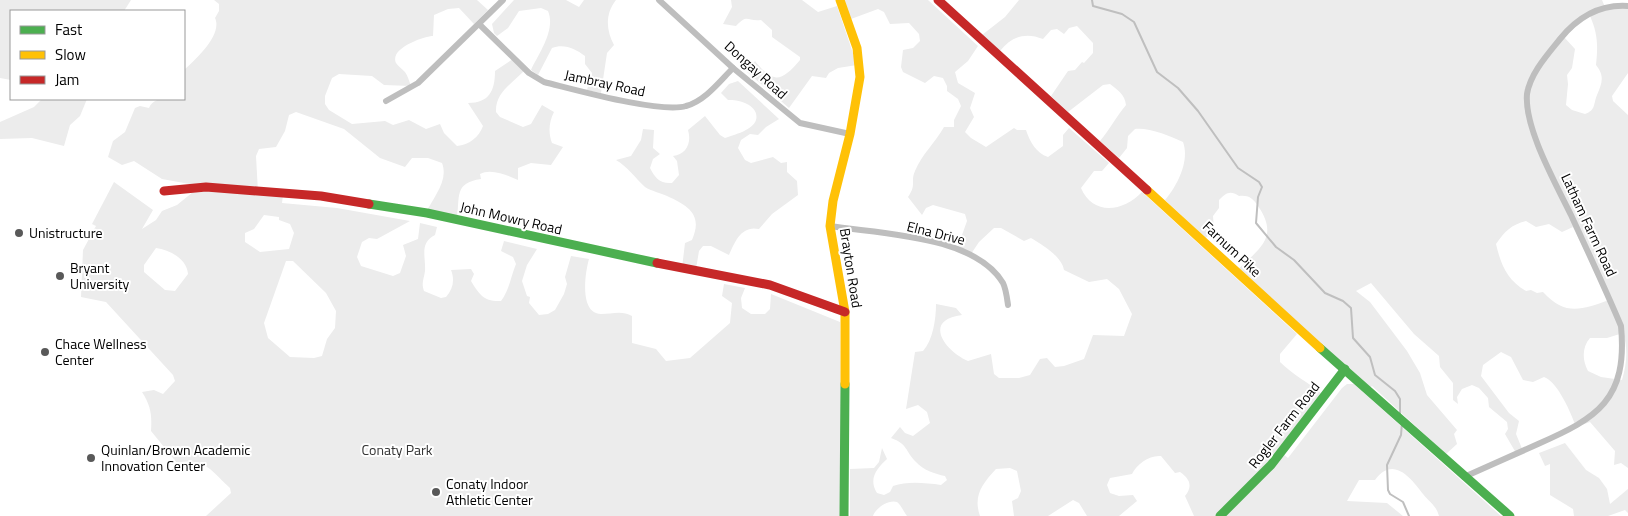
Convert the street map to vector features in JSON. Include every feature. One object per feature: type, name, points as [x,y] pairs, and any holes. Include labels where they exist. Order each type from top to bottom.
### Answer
[{"type":"street","points":[[386,101],[418,83],[503,0]]},
{"type":"street","name":"Dongay Road","points":[[659,0],[733,68],[800,123],[850,134]]},
{"type":"street","name":"Brayton Road","points":[[840,0],[857,48],[860,77],[850,134],[833,201],[830,226],[845,312],[844,516]]},
{"type":"street","name":"Farnum Pike","points":[[938,0],[1291,322],[1510,516]]},
{"type":"street","name":"Latham Farm Road","points":[[1464,477],[1584,424],[1606,407],[1619,387],[1626,366],[1626,346],[1621,326],[1543,156],[1529,111],[1527,94],[1533,76],[1572,24],[1601,9],[1628,6]]},
{"type":"street","name":"Jambray Road","points":[[479,24],[529,73],[544,82],[644,104],[669,108],[687,106],[702,98],[733,68]]},
{"type":"street","name":"John Mowry Road","points":[[164,191],[206,187],[321,196],[429,213],[619,256],[742,278],[770,285],[845,312]]},
{"type":"street","name":"Elna Drive","points":[[830,226],[914,238],[949,246],[974,255],[994,271],[1004,285],[1008,306]]},
{"type":"street","name":"Rogler Farm Road","points":[[1220,516],[1258,482],[1278,459],[1345,369]]},
{"type":"green space","points":[[0,0],[131,0],[125,10],[10,10],[10,80],[0,78]]},
{"type":"green space","name":"Conaty Park","points":[[214,0],[477,0],[488,10],[474,24],[459,8],[448,9],[434,15],[433,36],[409,44],[398,52],[395,58],[396,63],[406,74],[411,86],[384,85],[372,76],[339,74],[332,78],[325,96],[325,104],[329,110],[352,124],[385,121],[393,125],[409,120],[426,129],[440,124],[444,133],[457,146],[466,144],[479,134],[483,126],[468,103],[481,101],[486,98],[494,84],[495,71],[513,59],[525,70],[502,93],[496,105],[496,112],[500,117],[523,127],[531,124],[542,105],[554,112],[550,127],[552,143],[563,147],[551,165],[531,163],[518,168],[518,180],[499,173],[484,172],[480,174],[481,179],[472,181],[462,187],[457,219],[426,213],[442,183],[444,170],[442,163],[428,158],[412,158],[405,167],[380,158],[344,129],[296,112],[289,115],[285,131],[276,147],[259,149],[256,156],[258,192],[283,195],[282,203],[337,208],[410,221],[377,239],[369,238],[362,242],[357,257],[361,266],[393,276],[400,273],[406,256],[403,245],[418,239],[420,223],[437,227],[435,235],[430,238],[425,246],[423,286],[424,291],[441,298],[446,297],[452,288],[453,277],[451,270],[471,269],[474,274],[471,281],[480,293],[486,299],[501,301],[508,288],[516,264],[513,257],[501,251],[504,241],[537,249],[527,265],[522,281],[527,296],[530,297],[529,303],[539,315],[548,314],[555,310],[564,294],[567,284],[565,277],[571,256],[589,259],[585,291],[589,307],[594,312],[601,314],[621,313],[632,316],[632,343],[656,349],[666,361],[690,358],[730,323],[732,303],[722,296],[724,284],[745,288],[741,298],[742,308],[751,314],[765,314],[770,309],[771,294],[840,322],[842,516],[206,516],[231,493],[230,488],[212,471],[201,464],[194,462],[177,463],[151,431],[150,411],[142,392],[154,390],[163,394],[175,381],[173,375],[106,302],[81,297],[83,250],[96,226],[92,224],[114,182],[153,210],[142,229],[156,220],[162,211],[177,205],[193,192],[195,185],[162,179],[134,161],[122,165],[108,157],[113,141],[125,132],[135,108],[140,106],[149,108],[157,100],[185,100],[185,69],[201,54],[212,39],[216,25],[215,18],[219,11],[219,4]],"holes":[[[264,215],[279,217],[279,220],[290,224],[294,233],[289,249],[260,252],[245,242],[245,233],[254,229]],[[156,248],[172,253],[185,264],[188,274],[175,291],[165,290],[144,272],[144,265]],[[286,261],[293,261],[326,293],[336,311],[335,328],[327,339],[322,356],[314,358],[290,357],[268,338],[264,323]]]},
{"type":"green space","points":[[514,0],[566,0],[579,7],[584,0],[616,0],[608,16],[609,34],[614,45],[607,53],[601,93],[587,90],[592,73],[585,64],[585,56],[570,48],[561,46],[552,48],[538,75],[531,70],[548,34],[550,18],[548,11],[541,8],[519,11],[508,28],[497,36],[494,33],[492,24]]},
{"type":"green space","points":[[731,0],[802,0],[818,12],[837,6],[857,65],[838,68],[829,73],[826,78],[812,76],[789,108],[747,72],[755,61],[773,77],[783,76],[800,60],[800,57],[772,37],[772,30],[761,20],[745,19],[736,26],[723,24],[732,7]]},
{"type":"green space","points":[[844,0],[928,0],[978,46],[968,61],[955,72],[958,83],[975,93],[970,108],[974,117],[965,132],[971,138],[986,147],[1014,128],[1026,130],[1034,146],[1040,153],[1048,157],[1063,146],[1063,135],[1069,128],[1109,163],[1102,171],[1094,171],[1081,188],[1086,197],[1101,207],[1109,208],[1126,204],[1142,192],[1297,334],[1280,354],[1280,362],[1322,394],[1255,479],[1216,516],[1194,516],[1185,496],[1190,486],[1188,480],[1180,472],[1175,473],[1161,456],[1157,456],[1144,461],[1132,474],[1110,478],[1107,485],[1110,493],[1119,496],[1133,495],[1137,501],[1119,516],[1087,516],[1079,503],[1073,500],[1048,516],[1014,516],[1012,501],[1018,498],[1021,491],[1017,471],[1010,468],[996,469],[983,485],[978,496],[980,516],[907,516],[898,503],[893,501],[882,505],[873,516],[850,516],[850,469],[874,468],[879,462],[882,448],[887,459],[875,474],[873,483],[877,493],[884,495],[890,492],[893,486],[899,484],[941,485],[947,480],[945,476],[933,473],[919,465],[901,443],[891,438],[900,427],[905,433],[913,436],[930,423],[927,412],[918,405],[906,409],[915,352],[923,351],[932,335],[936,304],[956,308],[962,315],[950,318],[943,323],[940,329],[945,343],[959,356],[968,361],[991,354],[994,374],[999,378],[1019,378],[1030,375],[1040,359],[1047,358],[1055,367],[1084,359],[1093,335],[1124,336],[1132,314],[1119,289],[1107,279],[1089,282],[1064,270],[1063,265],[1056,256],[1031,238],[1024,241],[1001,228],[994,228],[979,242],[971,254],[957,249],[967,221],[965,214],[933,205],[926,208],[922,215],[908,197],[912,189],[914,175],[921,159],[944,127],[954,127],[954,120],[961,106],[958,99],[947,91],[943,78],[934,76],[925,83],[903,72],[901,67],[903,50],[913,48],[920,41],[919,34],[909,23],[890,24],[884,12],[878,9],[851,19]]},
{"type":"green space","points":[[1019,0],[1602,0],[1605,7],[1628,7],[1628,73],[1612,96],[1613,101],[1628,115],[1628,468],[1621,463],[1614,465],[1615,451],[1590,422],[1576,427],[1559,391],[1549,380],[1544,377],[1533,382],[1523,380],[1511,357],[1501,352],[1483,365],[1481,376],[1509,413],[1519,421],[1516,434],[1523,451],[1516,453],[1505,434],[1508,429],[1507,422],[1489,407],[1488,398],[1479,388],[1472,385],[1462,389],[1457,397],[1458,404],[1453,400],[1453,383],[1440,367],[1439,356],[1414,334],[1371,283],[1356,291],[1370,302],[1407,351],[1420,373],[1427,395],[1457,430],[1454,434],[1457,444],[1446,454],[1372,386],[1368,389],[1236,271],[1259,249],[1267,235],[1264,217],[1254,201],[1248,197],[1233,193],[1228,193],[1224,196],[1219,200],[1219,208],[1213,216],[1214,229],[1206,238],[1165,200],[1178,181],[1184,165],[1185,149],[1183,142],[1152,131],[1135,129],[1128,136],[1127,148],[1119,158],[1100,141],[1126,105],[1123,96],[1118,91],[1110,84],[1103,85],[1068,112],[1051,96],[1068,71],[1075,70],[1093,53],[1093,43],[1077,26],[1069,28],[1064,34],[1057,29],[1051,30],[1043,39],[1031,36],[1020,37],[1009,42],[1000,51],[982,35],[1005,17]],"holes":[[[1590,16],[1593,22],[1596,34],[1596,65],[1601,73],[1602,80],[1594,107],[1585,114],[1572,110],[1566,105],[1567,75],[1572,68],[1575,49],[1564,37]],[[1526,221],[1536,227],[1549,224],[1562,232],[1573,227],[1609,300],[1582,308],[1566,308],[1551,300],[1543,292],[1526,291],[1519,287],[1509,277],[1500,259],[1496,244],[1502,235],[1516,224]],[[1623,333],[1626,344],[1626,356],[1622,380],[1601,377],[1588,371],[1586,367],[1584,354],[1587,342],[1590,338],[1607,338]]]},
{"type":"green space","points":[[738,81],[779,119],[766,127],[758,135],[750,134],[741,140],[738,148],[745,160],[751,163],[773,157],[781,163],[787,162],[787,172],[797,181],[798,195],[772,214],[759,229],[748,229],[740,235],[729,255],[711,246],[703,246],[699,251],[696,269],[682,268],[685,243],[692,240],[695,231],[696,224],[692,212],[675,200],[645,187],[628,169],[616,160],[631,156],[641,140],[643,129],[654,130],[653,148],[660,154],[653,159],[650,168],[658,180],[672,183],[679,175],[677,161],[673,156],[685,151],[689,139],[688,130],[705,116],[720,135],[725,138],[743,132],[754,124],[756,115],[752,107],[742,102],[728,100],[721,93],[729,84]]},
{"type":"green space","points":[[41,100],[87,100],[80,116],[70,125],[64,146],[32,138],[0,139],[0,122],[34,107]]},
{"type":"green space","points":[[1347,384],[1354,384],[1501,516],[1439,516],[1426,497],[1407,476],[1395,469],[1388,469],[1375,480],[1359,480],[1347,501],[1387,503],[1403,516],[1220,516],[1283,454],[1288,458]]},
{"type":"green space","points":[[1565,443],[1586,470],[1599,478],[1607,489],[1610,504],[1628,489],[1628,513],[1625,510],[1608,516],[1574,516],[1573,509],[1550,495],[1550,464],[1545,466],[1539,453]]},
{"type":"waterway","points":[[1092,0],[1093,6],[1122,14],[1134,22],[1157,72],[1178,88],[1198,111],[1238,168],[1259,182],[1262,187],[1258,197],[1256,223],[1276,247],[1294,260],[1325,293],[1343,301],[1351,308],[1353,338],[1370,357],[1375,375],[1395,391],[1400,399],[1400,414]]},
{"type":"waterway","points":[[1402,423],[1401,435],[1387,465],[1388,490],[1390,494],[1403,502],[1409,516]]},
{"type":"traffic: fast","points":[[369,204],[427,213],[657,263]]},
{"type":"traffic: fast","points":[[1320,348],[1510,516]]},
{"type":"traffic: fast","points":[[1220,516],[1271,465],[1345,369]]},
{"type":"traffic: fast","points":[[844,516],[845,384]]},
{"type":"traffic: slow","points":[[840,0],[857,48],[860,77],[850,134],[833,201],[830,226],[845,312],[845,384]]},
{"type":"traffic: slow","points":[[1147,190],[1320,348]]},
{"type":"traffic: jam","points":[[938,0],[1147,190]]},
{"type":"traffic: jam","points":[[164,191],[206,187],[321,196],[369,204]]},
{"type":"traffic: jam","points":[[657,263],[770,285],[845,312]]},
{"type":"place","name":"Unistructure","points":[[19,233]]},
{"type":"place","name":"Bryant University","points":[[60,276]]},
{"type":"place","name":"Chace Wellness Center","points":[[45,352]]},
{"type":"place","name":"Quinlan/Brown Academic Innovation Center","points":[[91,458]]},
{"type":"place","name":"Conaty Indoor Athletic Center","points":[[436,492]]}]
